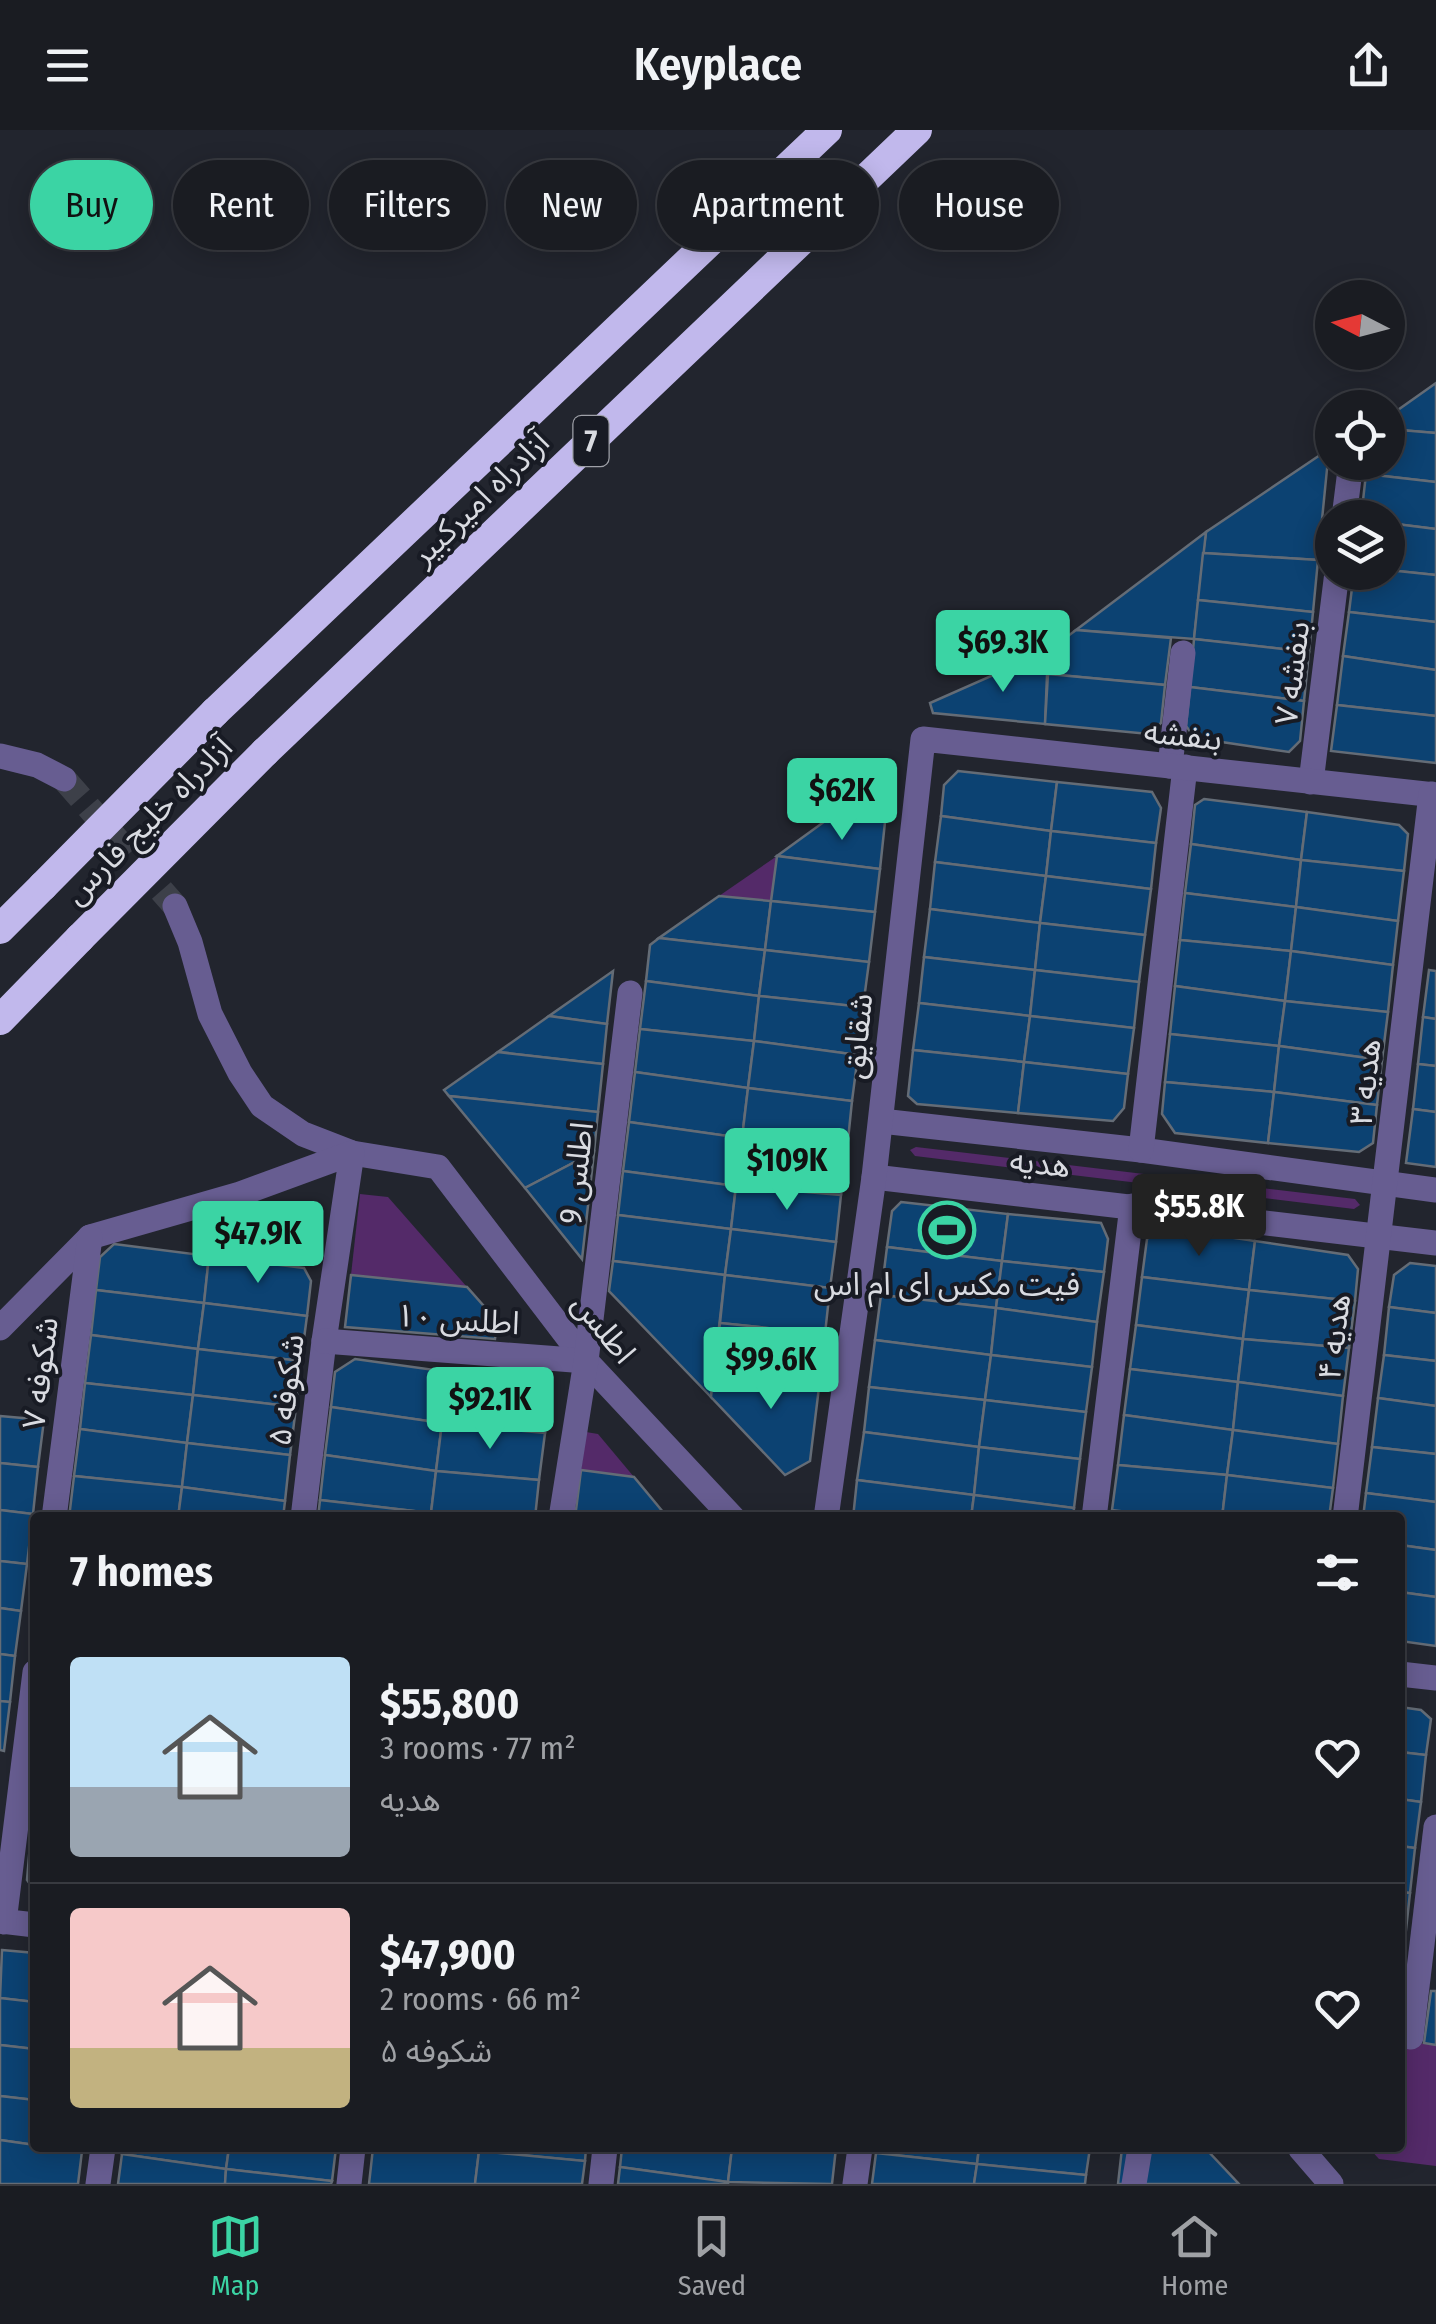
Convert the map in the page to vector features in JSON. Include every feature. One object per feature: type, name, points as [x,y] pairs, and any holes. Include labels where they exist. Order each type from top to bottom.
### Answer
[{"type":"highway","name":"آزادراه امیرکبیر","points":[[215,712],[828,130]]},
{"type":"highway","name":"آزادراه امیرکبیر","points":[[265,752],[917,130]]},
{"type":"highway","name":"آزادراه خلیج فارس","points":[[0,929],[215,712]]},
{"type":"highway","name":"آزادراه خلیج فارس","points":[[0,1020],[265,752]]},
{"type":"street","name":"بنفشه ۷","points":[[1311,782],[1335,590]]},
{"type":"street","points":[[1141,1150],[1162,958],[1183,653]]},
{"type":"street","name":"بنفشه","points":[[923,739],[1434,795]]},
{"type":"street","name":"شقایق","points":[[827,1512],[881,1121],[923,739]]},
{"type":"street","points":[[0,756],[37,765],[64,779]]},
{"type":"street","name":"هدیه ۳","points":[[1380,1236],[1434,795]]},
{"type":"street","points":[[175,906],[190,942],[210,1014],[262,1106],[303,1134],[352,1152]]},
{"type":"street","name":"اطلس 9","points":[[562,1512],[586,1361],[630,992]]},
{"type":"street","name":"هدیه","points":[[881,1121],[1141,1150],[1436,1190]]},
{"type":"street","points":[[0,1328],[90,1236],[240,1194],[352,1152]]},
{"type":"street","name":"اطلس","points":[[352,1152],[438,1167],[586,1361],[727,1512]]},
{"type":"street","name":"شکوفه ۵","points":[[305,1512],[324,1341],[352,1152]]},
{"type":"street","name":"هدیه","points":[[874,1177],[1436,1242]]},
{"type":"street","points":[[1095,1512],[1132,1206]]},
{"type":"street","name":"شکوفه ۷","points":[[55,1512],[90,1236]]},
{"type":"street","name":"هدیه ۴","points":[[1346,1512],[1380,1236]]},
{"type":"street","name":"اطلس ۱۰","points":[[324,1341],[586,1361]]},
{"type":"street","points":[[1405,1675],[1436,1678]]},
{"type":"street","points":[[30,1710],[2,1921],[30,1924]]},
{"type":"street","points":[[1411,2037],[1436,1827]]},
{"type":"street","points":[[98,2184],[102,2152]]},
{"type":"street","points":[[349,2184],[353,2152]]},
{"type":"street","points":[[601,2184],[605,2152]]},
{"type":"street","points":[[855,2184],[859,2152]]},
{"type":"street","points":[[1134,2184],[1139,2152]]},
{"type":"street","points":[[1304,2152],[1332,2184]]},
{"type":"shaded area","points":[[891,775],[885,822],[832,816]]},
{"type":"shaded area","points":[[777,856],[771,901],[719,896]]},
{"type":"shaded area","points":[[916,1147],[1355,1199],[1360,1205],[1354,1209],[915,1156],[910,1150]]},
{"type":"shaded area","points":[[360,1194],[388,1197],[467,1287],[351,1275]]},
{"type":"shaded area","points":[[586,1432],[598,1434],[634,1477],[581,1470]]},
{"type":"shaded area","points":[[1405,2042],[1436,2045],[1436,2166],[1379,2159],[1373,2152],[1405,2152]]},
{"type":"building","points":[[1436,383],[1436,433],[1405,430],[1405,405]]},
{"type":"building","points":[[1405,430],[1436,433],[1436,482],[1405,478]]},
{"type":"building","points":[[1315,458],[1315,480],[1326,480],[1324,500],[1315,500],[1315,560],[1203,553],[1206,532]]},
{"type":"building","points":[[1365,480],[1436,482],[1436,529],[1405,525],[1405,500],[1363,500]]},
{"type":"building","points":[[1405,525],[1436,529],[1436,575],[1405,572]]},
{"type":"building","points":[[1206,532],[1194,639],[1076,630]]},
{"type":"building","points":[[1203,553],[1315,560],[1313,612],[1198,600]]},
{"type":"building","points":[[1405,572],[1436,575],[1436,622],[1349,612],[1352,590],[1405,590]]},
{"type":"building","points":[[1198,600],[1313,612],[1309,652],[1194,639]]},
{"type":"building","points":[[1349,612],[1436,622],[1436,670],[1343,656]]},
{"type":"building","points":[[1076,630],[1171,638],[1165,685],[1048,674],[1048,651]]},
{"type":"building","points":[[1194,639],[1309,652],[1304,701],[1190,687]]},
{"type":"building","points":[[1048,651],[1045,724],[933,713],[930,703]]},
{"type":"building","points":[[1343,656],[1436,670],[1436,716],[1337,705]]},
{"type":"building","points":[[1048,674],[1165,685],[1161,723],[1149,734],[1045,724]]},
{"type":"building","points":[[1190,687],[1304,701],[1300,741],[1289,752],[1195,738],[1186,726]]},
{"type":"building","points":[[1337,705],[1436,716],[1436,763],[1331,751]]},
{"type":"building","points":[[958,771],[1057,782],[1051,831],[941,816],[944,785]]},
{"type":"building","points":[[1057,782],[1152,792],[1161,808],[1156,843],[1051,831]]},
{"type":"building","points":[[1204,799],[1307,812],[1301,860],[1191,844],[1195,805]]},
{"type":"building","points":[[1307,812],[1399,825],[1408,834],[1404,871],[1301,860]]},
{"type":"building","points":[[832,816],[885,822],[880,869],[777,856]]},
{"type":"building","points":[[941,816],[1051,831],[1046,876],[935,862]]},
{"type":"building","points":[[1051,831],[1156,843],[1151,889],[1046,876]]},
{"type":"building","points":[[1191,844],[1301,860],[1296,907],[1185,893]]},
{"type":"building","points":[[777,856],[880,869],[875,912],[771,901]]},
{"type":"building","points":[[1301,860],[1404,871],[1398,921],[1296,907]]},
{"type":"building","points":[[935,862],[1046,876],[1040,923],[930,909]]},
{"type":"building","points":[[1046,876],[1151,889],[1145,935],[1040,923]]},
{"type":"building","points":[[1185,893],[1296,907],[1291,951],[1180,940]]},
{"type":"building","points":[[719,896],[771,901],[765,950],[659,938]]},
{"type":"building","points":[[771,901],[875,912],[869,962],[765,950]]},
{"type":"building","points":[[1296,907],[1398,921],[1393,965],[1291,951]]},
{"type":"building","points":[[930,909],[1040,923],[1035,970],[924,957]]},
{"type":"building","points":[[1040,923],[1145,935],[1139,982],[1035,970]]},
{"type":"building","points":[[659,938],[765,950],[759,996],[646,981],[650,945]]},
{"type":"building","points":[[1180,940],[1291,951],[1285,1001],[1175,986]]},
{"type":"building","points":[[765,950],[869,962],[863,1007],[759,996]]},
{"type":"building","points":[[1291,951],[1393,965],[1388,1012],[1285,1001]]},
{"type":"building","points":[[924,957],[1035,970],[1030,1016],[919,1003]]},
{"type":"building","points":[[1035,970],[1139,982],[1134,1028],[1030,1016]]},
{"type":"building","points":[[1429,970],[1436,971],[1436,1019],[1423,1017]]},
{"type":"building","points":[[613,971],[607,1024],[549,1016]]},
{"type":"building","points":[[646,981],[759,996],[754,1041],[640,1029]]},
{"type":"building","points":[[1175,986],[1285,1001],[1279,1046],[1170,1034]]},
{"type":"building","points":[[759,996],[863,1007],[858,1055],[754,1041]]},
{"type":"building","points":[[1285,1001],[1388,1012],[1382,1060],[1279,1046]]},
{"type":"building","points":[[919,1003],[1030,1016],[1024,1062],[913,1050]]},
{"type":"building","points":[[549,1016],[607,1024],[603,1064],[498,1052]]},
{"type":"building","points":[[1030,1016],[1134,1028],[1128,1074],[1024,1062]]},
{"type":"building","points":[[1423,1017],[1436,1019],[1436,1066],[1418,1064]]},
{"type":"building","points":[[640,1029],[754,1041],[748,1088],[635,1072]]},
{"type":"building","points":[[1170,1034],[1279,1046],[1274,1092],[1165,1082]]},
{"type":"building","points":[[754,1041],[858,1055],[852,1101],[748,1088]]},
{"type":"building","points":[[1279,1046],[1382,1060],[1377,1105],[1274,1092]]},
{"type":"building","points":[[913,1050],[1024,1062],[1018,1113],[917,1104],[908,1096]]},
{"type":"building","points":[[498,1052],[603,1064],[598,1112],[449,1096],[444,1090]]},
{"type":"building","points":[[1024,1062],[1128,1074],[1124,1108],[1113,1121],[1018,1113]]},
{"type":"building","points":[[1418,1064],[1436,1066],[1436,1112],[1413,1109]]},
{"type":"building","points":[[635,1072],[748,1088],[742,1138],[629,1122]]},
{"type":"building","points":[[1165,1082],[1274,1092],[1268,1143],[1175,1133],[1162,1114]]},
{"type":"building","points":[[748,1088],[852,1101],[847,1150],[742,1138]]},
{"type":"building","points":[[1274,1092],[1377,1105],[1373,1143],[1359,1152],[1268,1143]]},
{"type":"building","points":[[449,1096],[598,1112],[594,1152],[525,1188]]},
{"type":"building","points":[[1413,1109],[1436,1112],[1436,1167],[1406,1163]]},
{"type":"building","points":[[629,1122],[742,1138],[736,1186],[623,1171]]},
{"type":"building","points":[[742,1138],[847,1150],[841,1195],[736,1186]]},
{"type":"building","points":[[594,1152],[582,1259],[525,1188]]},
{"type":"building","points":[[623,1171],[736,1186],[731,1229],[618,1215]]},
{"type":"building","points":[[736,1186],[841,1195],[836,1242],[731,1229]]},
{"type":"building","name":"فیت مکس ای ام اس","points":[[901,1202],[1008,1214],[1002,1261],[887,1247],[892,1211]]},
{"type":"building","points":[[1008,1214],[1101,1223],[1108,1239],[1104,1272],[1002,1261]]},
{"type":"building","points":[[618,1215],[731,1229],[725,1275],[613,1261]]},
{"type":"building","points":[[1160,1227],[1255,1241],[1249,1290],[1142,1277],[1147,1239]]},
{"type":"building","points":[[731,1229],[836,1242],[830,1288],[725,1275]]},
{"type":"building","points":[[1255,1241],[1348,1255],[1358,1269],[1355,1301],[1249,1290]]},
{"type":"building","points":[[114,1244],[209,1256],[204,1303],[96,1290],[100,1257]]},
{"type":"building","points":[[887,1247],[1002,1261],[996,1308],[881,1295]]},
{"type":"building","points":[[209,1256],[304,1268],[311,1281],[307,1316],[204,1303]]},
{"type":"building","points":[[613,1261],[725,1275],[711,1397],[609,1291]]},
{"type":"building","points":[[1002,1261],[1104,1272],[1097,1322],[996,1308]]},
{"type":"building","points":[[1410,1263],[1436,1266],[1436,1313],[1389,1307],[1394,1275]]},
{"type":"building","points":[[351,1275],[467,1287],[497,1321],[495,1339],[345,1327]]},
{"type":"building","points":[[725,1275],[830,1288],[825,1334],[720,1323]]},
{"type":"building","points":[[1142,1277],[1249,1290],[1243,1339],[1136,1325]]},
{"type":"building","points":[[96,1290],[204,1303],[198,1349],[91,1335]]},
{"type":"building","points":[[1249,1290],[1355,1301],[1349,1348],[1243,1339]]},
{"type":"building","points":[[881,1295],[996,1308],[991,1355],[875,1340]]},
{"type":"building","points":[[204,1303],[307,1316],[301,1361],[198,1349]]},
{"type":"building","points":[[1389,1307],[1436,1313],[1436,1361],[1384,1355]]},
{"type":"building","points":[[996,1308],[1097,1322],[1092,1367],[991,1355]]},
{"type":"building","points":[[720,1323],[825,1334],[820,1379],[714,1368]]},
{"type":"building","points":[[1136,1325],[1243,1339],[1238,1382],[1130,1369]]},
{"type":"building","points":[[91,1335],[198,1349],[193,1395],[85,1383]]},
{"type":"building","points":[[1243,1339],[1349,1348],[1343,1396],[1238,1382]]},
{"type":"building","points":[[875,1340],[991,1355],[985,1400],[869,1387]]},
{"type":"building","points":[[198,1349],[301,1361],[296,1407],[193,1395]]},
{"type":"building","points":[[991,1355],[1092,1367],[1086,1412],[985,1400]]},
{"type":"building","points":[[1384,1355],[1436,1361],[1436,1406],[1378,1398]]},
{"type":"building","points":[[355,1359],[449,1372],[442,1423],[331,1407],[335,1372]]},
{"type":"building","points":[[714,1368],[820,1379],[810,1461],[785,1475],[711,1397]]},
{"type":"building","points":[[1130,1369],[1238,1382],[1233,1430],[1124,1415]]},
{"type":"building","points":[[449,1372],[540,1384],[549,1393],[545,1433],[442,1423]]},
{"type":"building","points":[[1238,1382],[1343,1396],[1338,1444],[1233,1430]]},
{"type":"building","points":[[85,1383],[193,1395],[187,1443],[80,1429]]},
{"type":"building","points":[[869,1387],[985,1400],[979,1447],[864,1432]]},
{"type":"building","points":[[193,1395],[296,1407],[290,1455],[187,1443]]},
{"type":"building","points":[[1378,1398],[1436,1406],[1436,1454],[1372,1447]]},
{"type":"building","points":[[985,1400],[1086,1412],[1080,1459],[979,1447]]},
{"type":"building","points":[[331,1407],[442,1423],[436,1471],[325,1455]]},
{"type":"building","points":[[1124,1415],[1233,1430],[1227,1475],[1118,1465]]},
{"type":"building","points":[[0,1416],[44,1420],[38,1467],[0,1463]]},
{"type":"building","points":[[442,1423],[545,1433],[539,1480],[436,1471]]},
{"type":"building","points":[[80,1429],[187,1443],[182,1487],[74,1476]]},
{"type":"building","points":[[1233,1430],[1338,1444],[1333,1488],[1227,1475]]},
{"type":"building","points":[[864,1432],[979,1447],[974,1495],[857,1480]]},
{"type":"building","points":[[187,1443],[290,1455],[285,1501],[182,1487]]},
{"type":"building","points":[[979,1447],[1080,1459],[1074,1508],[974,1495]]},
{"type":"building","points":[[1372,1447],[1436,1454],[1436,1502],[1366,1493]]},
{"type":"building","points":[[325,1455],[436,1471],[431,1512],[320,1500]]},
{"type":"building","points":[[0,1463],[38,1467],[33,1512],[0,1510]]},
{"type":"building","points":[[1118,1465],[1227,1475],[1223,1512],[1112,1510]]},
{"type":"building","points":[[581,1470],[634,1477],[663,1512],[576,1512]]},
{"type":"building","points":[[436,1471],[539,1480],[536,1512],[431,1512]]},
{"type":"building","points":[[1227,1475],[1333,1488],[1330,1512],[1223,1512]]},
{"type":"building","points":[[74,1476],[182,1487],[179,1512],[70,1512]]},
{"type":"building","points":[[857,1480],[974,1495],[972,1512],[854,1512]]},
{"type":"building","points":[[182,1487],[285,1501],[284,1512],[179,1512]]},
{"type":"building","points":[[1366,1493],[1436,1502],[1436,1550],[1405,1546],[1405,1512],[1364,1512]]},
{"type":"building","points":[[974,1495],[1074,1508],[1074,1512],[972,1512]]},
{"type":"building","points":[[320,1500],[422,1512],[319,1512]]},
{"type":"building","points":[[0,1510],[30,1514],[27,1564],[0,1561]]},
{"type":"building","points":[[1405,1546],[1436,1550],[1436,1597],[1405,1593]]},
{"type":"building","points":[[0,1561],[27,1564],[21,1611],[0,1608]]},
{"type":"building","points":[[1405,1593],[1436,1597],[1436,1646],[1405,1642]]},
{"type":"building","points":[[0,1608],[21,1611],[15,1656],[0,1654]]},
{"type":"building","points":[[0,1654],[15,1656],[10,1702],[0,1701]]},
{"type":"building","points":[[0,1701],[10,1702],[4,1751],[0,1750]]},
{"type":"building","points":[[1405,1708],[1421,1710],[1431,1719],[1426,1755],[1405,1753]]},
{"type":"building","points":[[1405,1753],[1426,1755],[1421,1802],[1405,1800]]},
{"type":"building","points":[[1405,1800],[1421,1802],[1415,1848],[1405,1847]]},
{"type":"building","points":[[1405,1847],[1415,1848],[1410,1893],[1405,1892]]},
{"type":"building","points":[[1405,1892],[1410,1893],[1405,1939]]},
{"type":"building","points":[[2,1950],[30,1953],[30,2001],[0,1998]]},
{"type":"building","points":[[1431,1991],[1436,1991],[1436,2045],[1424,2043]]},
{"type":"building","points":[[0,1998],[30,2001],[30,2048],[0,2045]]},
{"type":"building","points":[[0,2045],[30,2048],[30,2099],[0,2096]]},
{"type":"building","points":[[0,2096],[30,2099],[30,2144],[0,2140]]},
{"type":"building","points":[[0,2140],[30,2144],[30,2152],[82,2152],[78,2184],[0,2184]]},
{"type":"building","points":[[122,2152],[228,2152],[226,2169]]},
{"type":"building","points":[[228,2152],[336,2152],[332,2181],[226,2169]]},
{"type":"building","points":[[373,2152],[479,2152],[475,2184],[369,2184]]},
{"type":"building","points":[[479,2152],[585,2161],[582,2184],[475,2184]]},
{"type":"building","points":[[490,2152],[586,2152],[585,2161]]},
{"type":"building","points":[[622,2152],[732,2152],[728,2182],[620,2167]]},
{"type":"building","points":[[732,2152],[836,2152],[832,2184],[728,2182]]},
{"type":"building","points":[[876,2152],[978,2152],[977,2164]]},
{"type":"building","points":[[978,2152],[1089,2152],[1086,2175],[977,2164]]},
{"type":"building","points":[[1122,2152],[1209,2152],[1239,2184],[1118,2184]]},
{"type":"building","points":[[876,2153],[977,2164],[974,2184],[872,2184]]},
{"type":"building","points":[[122,2154],[226,2169],[225,2184],[118,2184]]},
{"type":"building","points":[[977,2164],[1086,2175],[1085,2184],[974,2184]]},
{"type":"building","points":[[620,2167],[728,2182],[728,2184],[618,2184]]},
{"type":"building","points":[[226,2169],[332,2181],[225,2184]]},
{"type":"tunnel","points":[[64,779],[175,906]]},
{"type":"place","name":"فیت مکس ای ام اس","points":[[947,1230]]}]
